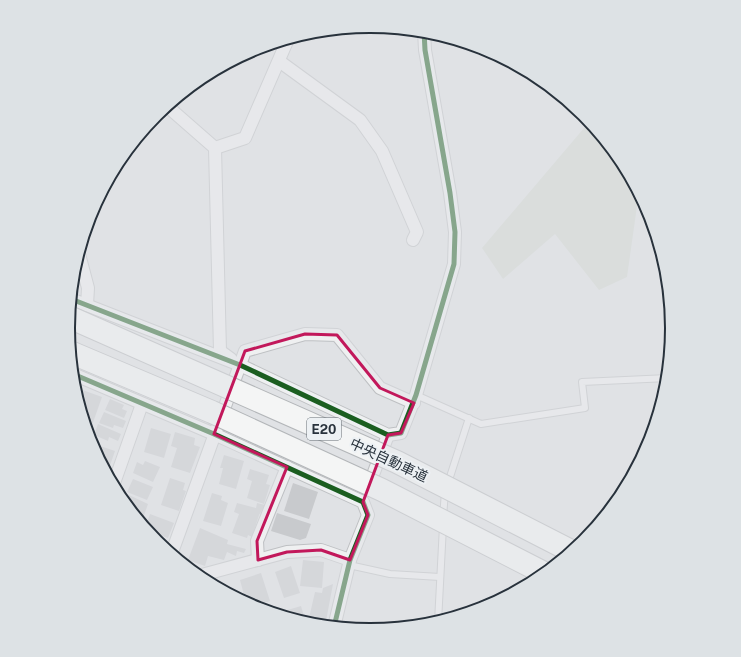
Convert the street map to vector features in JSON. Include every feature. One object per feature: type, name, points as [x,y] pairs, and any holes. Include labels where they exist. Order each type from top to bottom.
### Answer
[{"type":"highway","name":"中央自動車道","points":[[75,320],[397,462],[567,549]]},
{"type":"highway","name":"E20","points":[[77,355],[212,412],[382,490],[540,571]]},
{"type":"street","points":[[77,301],[240,365],[388,435],[402,432],[415,399],[452,277],[455,250],[450,193],[425,38]]},
{"type":"street","points":[[215,148],[245,138],[285,46]]},
{"type":"street","points":[[279,61],[360,120],[382,151],[417,232],[413,240]]},
{"type":"street","points":[[172,110],[215,148],[220,351],[240,365]]},
{"type":"street","points":[[82,266],[88,288],[87,305]]},
{"type":"street","points":[[173,548],[245,351],[305,334],[338,334],[380,388],[415,399]]},
{"type":"street","points":[[80,377],[214,434],[362,502],[368,515],[350,562],[335,621]]},
{"type":"street","points":[[116,478],[142,404]]},
{"type":"street","points":[[362,502],[388,435]]},
{"type":"street","points":[[258,560],[257,542],[287,467]]},
{"type":"street","points":[[206,574],[287,552],[321,550],[350,562]]},
{"type":"lane","points":[[415,399],[469,418],[481,424],[585,408],[582,382],[661,378]]},
{"type":"lane","points":[[438,616],[444,495],[469,418]]},
{"type":"lane","points":[[350,562],[390,574],[440,577]]},
{"type":"highlighted area","points":[[305,334],[337,335],[380,388],[414,403],[401,433],[388,435],[363,502],[368,515],[350,560],[321,550],[287,552],[258,560],[257,541],[287,467],[214,434],[245,351]]},
{"type":"shaded area","points":[[585,126],[616,164],[638,202],[627,277],[599,290],[555,234],[503,279],[482,248]]},
{"type":"building","points":[[82,390],[102,397],[92,426]]},
{"type":"building","points":[[110,399],[124,405],[122,409],[127,411],[124,418],[105,410]]},
{"type":"building","points":[[104,412],[126,421],[123,428],[114,425],[113,428],[99,423]]},
{"type":"building","points":[[98,424],[121,434],[118,441],[109,437],[108,441],[94,434]]},
{"type":"building","points":[[151,428],[171,434],[164,458],[144,452]]},
{"type":"building","points":[[175,432],[195,438],[194,445],[200,447],[190,473],[171,467],[177,448],[171,446]]},
{"type":"building","points":[[99,446],[115,451],[110,467]]},
{"type":"building","points":[[224,455],[244,461],[236,489],[219,484],[223,468],[220,468]]},
{"type":"building","points":[[145,461],[160,467],[153,482],[133,473],[137,462],[143,465]]},
{"type":"building","points":[[250,469],[269,475],[266,484],[270,485],[264,504],[247,498],[252,481],[247,479]]},
{"type":"building","points":[[170,478],[185,483],[183,490],[186,491],[179,511],[161,505]]},
{"type":"building","points":[[133,479],[153,487],[147,500],[127,492]]},
{"type":"building","points":[[293,483],[318,492],[309,519],[284,511]]},
{"type":"building","points":[[212,493],[222,496],[221,500],[228,503],[221,526],[203,521]]},
{"type":"building","points":[[129,495],[148,504],[143,517],[136,508],[128,497]]},
{"type":"building","points":[[237,503],[256,508],[257,503],[265,505],[259,515],[252,537],[248,535],[247,538],[232,533],[239,514],[234,512]]},
{"type":"building","points":[[277,513],[311,524],[306,538],[300,540],[271,531]]},
{"type":"building","points":[[150,514],[174,523],[168,538],[160,536],[147,522]]},
{"type":"building","points":[[200,528],[228,540],[227,544],[246,549],[244,553],[237,551],[236,556],[227,552],[224,560],[208,556],[205,566],[188,560]]},
{"type":"building","points":[[303,560],[324,562],[322,588],[300,586]]},
{"type":"building","points":[[291,566],[300,593],[284,598],[275,572]]},
{"type":"building","points":[[261,573],[270,601],[262,604],[249,598],[247,594],[244,595],[240,580]]},
{"type":"building","points":[[333,584],[326,620],[309,617],[315,592],[322,593],[323,588]]},
{"type":"building","points":[[301,606],[304,616],[294,614],[285,611]]},
{"type":"cycle path","points":[[77,301],[240,365],[388,435],[401,433],[416,395],[454,264],[455,232],[450,193],[425,50],[424,38]]},
{"type":"cycle path","points":[[80,377],[214,434],[363,502],[368,515],[350,560],[335,621]]}]
